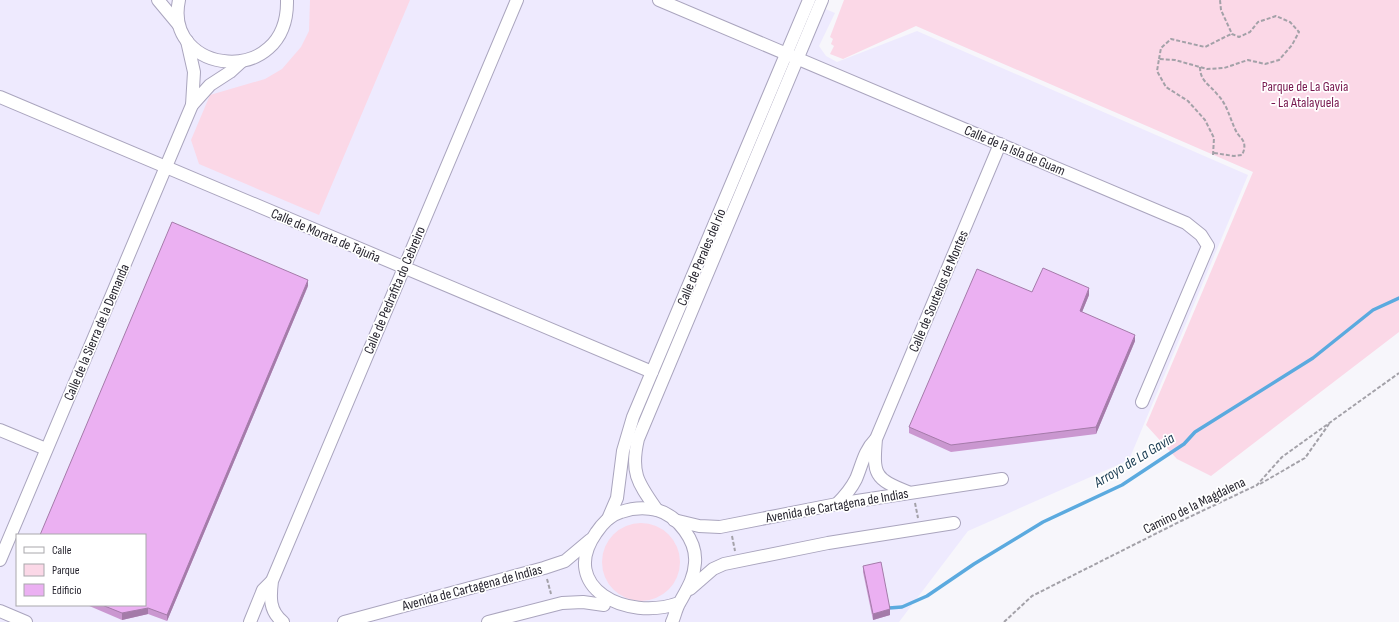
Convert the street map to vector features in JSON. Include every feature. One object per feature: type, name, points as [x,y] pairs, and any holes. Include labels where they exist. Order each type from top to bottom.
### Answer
[{"type":"street","points":[[158,0],[178,24],[187,42],[210,59],[227,62],[242,61],[261,54],[275,42],[283,28],[287,0]]},
{"type":"street","points":[[178,24],[179,0]]},
{"type":"street","name":"Calle de Pedrafita do Cebreiro","points":[[283,622],[277,617],[271,605],[270,595],[272,581],[516,0]]},
{"type":"street","name":"Calle de la Isla de Guam","points":[[658,0],[1186,222],[1201,236],[1208,246],[1142,402]]},
{"type":"street","name":"Calle de Perales del río","points":[[657,510],[640,485],[634,468],[633,459],[638,439],[792,57],[809,0]]},
{"type":"street","name":"Calle de Perales del río","points":[[608,519],[617,498],[622,451],[652,372],[792,57],[822,0]]},
{"type":"street","name":"Calle de la Sierra de la Demanda","points":[[0,560],[192,105],[194,72],[187,42]]},
{"type":"street","name":"Calle de la Sierra de la Demanda","points":[[192,105],[210,85],[230,72],[242,61]]},
{"type":"street","name":"Calle de Morata de Tajuña","points":[[0,97],[652,372]]},
{"type":"street","name":"Calle de Soutelos de Montes","points":[[911,496],[880,477],[876,470],[874,456],[876,439],[1000,144]]},
{"type":"street","points":[[0,430],[46,449]]},
{"type":"street","name":"Calle de Soutelos de Montes","points":[[837,504],[848,493],[856,479],[868,447],[876,439]]},
{"type":"street","name":"Avenida de Cartagena de Indias","points":[[673,519],[710,528],[837,504],[911,496],[1002,479]]},
{"type":"street","points":[[604,605],[593,590],[587,573],[587,551],[592,538],[608,519],[619,512],[631,509],[657,510],[673,519],[682,528],[691,540],[696,562],[693,578],[672,622]]},
{"type":"street","points":[[488,622],[562,602],[583,602],[604,605],[625,617],[638,618],[654,616],[668,612],[713,569],[724,564],[828,543],[954,524]]},
{"type":"street","name":"Avenida de Cartagena de Indias","points":[[344,622],[565,561],[592,538]]},
{"type":"street","name":"Calle de Pedrafita do Cebreiro","points":[[250,622],[263,590],[272,581]]},
{"type":"street","points":[[0,611],[26,622]]},
{"type":"path","points":[[1159,59],[1175,60],[1206,69],[1224,68],[1248,60],[1264,64],[1279,60],[1292,45],[1299,32],[1290,22],[1276,16],[1258,22],[1250,32],[1240,37],[1232,34],[1221,10],[1220,0]]},
{"type":"path","points":[[1200,67],[1200,75],[1204,83],[1218,94],[1229,112],[1238,134],[1244,142],[1242,155],[1234,156],[1213,154],[1214,138],[1205,120],[1188,101],[1166,87],[1157,71],[1161,48],[1171,40],[1205,47],[1232,34]]},
{"type":"path","name":"Camino de la Magdalena","points":[[1004,622],[1032,596],[1181,520],[1257,485],[1282,457],[1399,373]]},
{"type":"path","points":[[1257,485],[1305,458],[1331,422]]},
{"type":"path","points":[[911,496],[918,519]]},
{"type":"path","points":[[731,534],[735,552]]},
{"type":"path","points":[[547,578],[551,596]]},
{"type":"shaded area","points":[[0,0],[804,0],[835,13],[819,46],[826,56],[837,62],[917,31],[1248,175],[1129,460],[968,531],[899,622],[0,622]]},
{"type":"green space","points":[[310,0],[410,0],[319,215],[199,164],[191,140],[210,95],[265,79],[282,69],[301,47],[309,31]]},
{"type":"green space","name":"Parque de La Gavia - La Atalayuela","points":[[844,0],[1399,0],[1399,332],[1211,476],[1177,459],[1146,425],[1253,172],[916,26],[843,59],[830,54],[834,46],[831,44],[833,39],[830,37]]},
{"type":"green space","points":[[641,523],[656,526],[669,534],[677,547],[680,562],[677,577],[669,590],[656,598],[641,601],[626,598],[613,590],[605,577],[602,562],[605,547],[613,534],[626,526]]},
{"type":"building","points":[[172,222],[308,280],[167,615],[148,608],[122,613],[104,606],[146,606],[146,534],[40,534]]},
{"type":"building","points":[[1043,268],[1089,288],[1080,311],[1135,335],[1096,427],[951,445],[909,427],[977,269],[1032,292]]},
{"type":"building","points":[[881,562],[890,609],[873,614],[863,566]]},
{"type":"waterway","name":"Arroyo de La Gavia","points":[[889,608],[902,607],[927,596],[974,564],[1043,522],[1122,485],[1184,444],[1195,432],[1313,358],[1373,310],[1399,298]]}]
